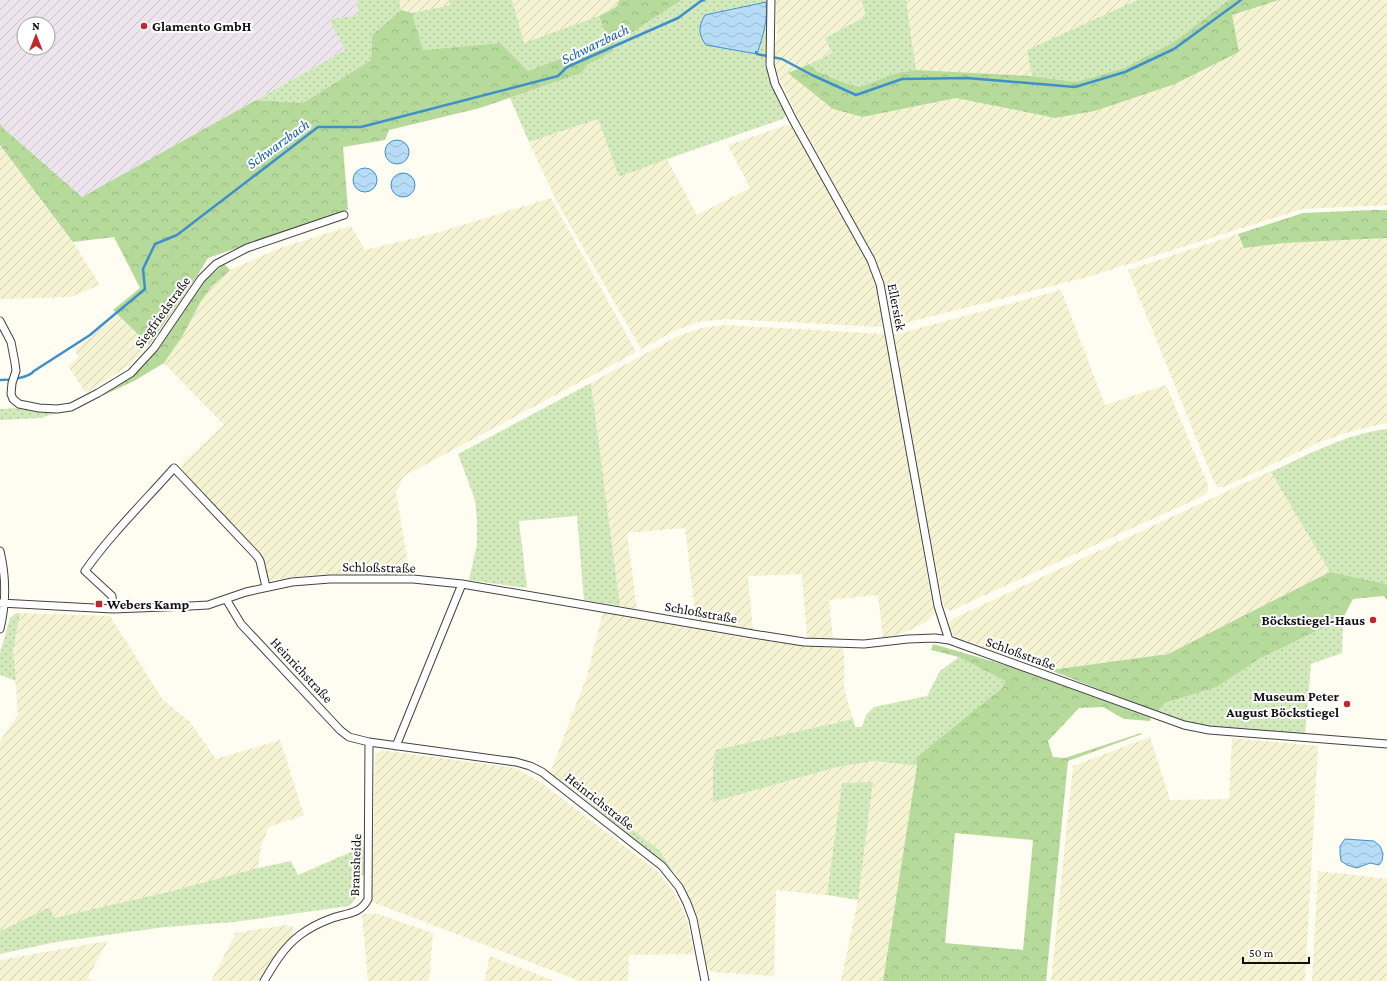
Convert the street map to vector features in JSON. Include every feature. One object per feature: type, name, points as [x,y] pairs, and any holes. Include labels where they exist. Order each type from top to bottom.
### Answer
[{"type":"street","name":"Ellersiek","points":[[771,0],[770,65],[775,84],[793,120],[872,260],[880,284],[938,606],[949,640]]},
{"type":"street","name":"Siegfriedstraße","points":[[0,321],[11,342],[15,363],[16,371],[12,383],[12,399],[18,404],[39,408],[57,410],[71,407],[84,401],[131,372],[154,348],[201,279],[216,264],[248,248],[344,215]]},
{"type":"street","points":[[113,609],[112,596],[85,571],[99,551],[120,526],[174,468],[257,556],[260,561],[266,587]]},
{"type":"street","points":[[0,551],[4,578],[0,629]]},
{"type":"street","name":"Schloßstraße","points":[[2,604],[113,609],[190,606],[208,604],[266,587],[292,582],[330,579],[413,579],[462,584],[804,642],[864,644],[908,639],[935,638],[949,640],[1184,725],[1209,730],[1387,744]]},
{"type":"street","points":[[396,746],[462,584]]},
{"type":"street","name":"Heinrichstraße","points":[[226,599],[242,624],[340,730],[349,736],[369,742],[516,762],[530,766],[542,772],[662,866],[679,887],[694,918],[705,981]]},
{"type":"street","name":"Bransheide","points":[[264,981],[285,950],[300,936],[329,919],[358,911],[365,906],[368,899],[369,742]]},
{"type":"shaded area","points":[[0,0],[357,0],[358,16],[330,19],[345,50],[82,197],[3,128],[0,123]]},
{"type":"shaded area","points":[[399,0],[450,0],[451,5],[412,13],[401,10]]},
{"type":"shaded area","points":[[512,0],[620,0],[616,7],[599,16],[524,44]]},
{"type":"shaded area","points":[[776,0],[861,0],[866,16],[825,38],[832,53],[788,73],[863,117],[956,98],[1055,118],[1095,111],[1175,84],[1239,52],[1232,15],[1279,0],[1387,0],[1387,205],[1302,209],[1091,276],[893,326],[885,285],[875,258],[797,116],[774,66],[774,48],[777,37]]},
{"type":"shaded area","points":[[906,0],[1137,0],[1027,50],[1032,76],[916,70]]},
{"type":"shaded area","points":[[598,119],[619,177],[667,159],[697,215],[750,188],[728,145],[787,125],[793,127],[867,261],[876,286],[883,327],[725,319],[698,322],[674,331],[641,349],[556,200],[529,142]]},
{"type":"shaded area","points":[[0,145],[73,242],[100,285],[70,297],[0,299]]},
{"type":"shaded area","points":[[551,198],[636,352],[404,476],[396,493],[410,575],[330,574],[292,577],[269,581],[262,554],[188,480],[183,472],[182,464],[224,425],[164,363],[182,337],[200,303],[212,286],[230,270],[280,248],[351,226],[365,250],[440,232]]},
{"type":"shaded area","points":[[1238,234],[1244,248],[1284,243],[1387,238],[1387,423],[1355,430],[1317,443],[1224,487],[1218,487],[1214,482],[1128,270]]},
{"type":"shaded area","points":[[1061,290],[1105,405],[1166,385],[1208,485],[1208,491],[1203,496],[950,611],[944,607],[917,470],[894,335]]},
{"type":"shaded area","points":[[118,315],[149,345],[128,366],[86,393],[68,366],[78,358],[75,350]]},
{"type":"shaded area","points":[[725,325],[885,334],[934,613],[928,621],[904,633],[883,638],[878,595],[829,600],[833,639],[807,638],[802,574],[748,576],[753,631],[696,619],[685,528],[627,533],[637,609],[620,606],[591,383],[678,336],[702,328]]},
{"type":"shaded area","points":[[1271,471],[1330,572],[1168,654],[1050,670],[956,638],[951,631],[949,623],[952,619]]},
{"type":"shaded area","points":[[603,612],[738,637],[804,646],[844,649],[844,688],[853,719],[715,750],[713,767],[713,802],[837,767],[875,761],[917,766],[883,981],[841,981],[858,900],[873,782],[842,783],[827,895],[776,890],[774,976],[712,972],[706,966],[698,918],[691,901],[683,884],[659,850],[597,802],[579,794],[550,773],[587,676]]},
{"type":"shaded area","points":[[20,613],[110,616],[163,700],[189,721],[216,759],[280,740],[304,815],[269,827],[261,846],[258,868],[168,892],[54,918],[50,907],[0,931],[0,741],[18,715],[13,651]]},
{"type":"shaded area","points":[[1150,737],[1170,800],[1229,799],[1232,738],[1318,746],[1305,981],[1051,981],[1073,766]]},
{"type":"shaded area","points":[[381,750],[515,768],[539,781],[657,871],[673,891],[681,905],[687,920],[694,954],[629,955],[628,981],[580,981],[372,902],[375,755]]},
{"type":"shaded area","points":[[1318,871],[1387,879],[1387,981],[1312,981]]},
{"type":"shaded area","points":[[362,914],[378,914],[433,933],[429,981],[368,981]]},
{"type":"shaded area","points":[[286,925],[293,927],[293,936],[258,981],[211,981],[235,933]]},
{"type":"shaded area","points":[[108,941],[87,979],[93,981],[0,981],[0,960]]},
{"type":"shaded area","points":[[490,956],[552,980],[552,981],[484,981]]},
{"type":"green space","points":[[357,0],[399,0],[401,10],[372,35],[371,60],[303,103],[256,100],[345,50],[329,19],[358,16]]},
{"type":"green space","points":[[450,0],[512,0],[524,43],[599,16],[608,40],[528,71],[499,43],[423,50],[412,13],[450,5]]},
{"type":"green space","points":[[620,0],[682,0],[611,46],[613,51],[587,65],[582,73],[480,108],[389,130],[385,140],[343,147],[348,210],[208,258],[149,345],[113,310],[140,288],[114,237],[73,242],[0,145],[0,123],[3,128],[82,197],[256,100],[303,103],[371,60],[372,35],[401,10],[412,13],[423,50],[500,43],[528,71],[608,40],[599,16],[616,7]]},
{"type":"green space","points":[[682,0],[769,0],[770,19],[765,65],[786,115],[783,119],[619,177],[598,119],[529,142],[510,98],[582,73],[587,65],[612,51],[611,46]],"holes":[[[765,2],[766,9],[764,28],[757,54],[705,15]]]},
{"type":"green space","points":[[861,0],[906,0],[916,70],[896,73],[860,87],[842,82],[817,71],[809,64],[832,53],[825,38],[866,16]]},
{"type":"green space","points":[[1137,0],[1229,0],[1172,43],[1124,68],[1076,82],[1032,76],[1027,50]]},
{"type":"green space","points":[[1229,0],[1279,0],[1232,15],[1239,52],[1175,84],[1095,111],[1055,118],[956,98],[863,117],[833,109],[788,73],[809,64],[817,71],[842,82],[860,87],[896,73],[916,70],[1032,76],[1076,82],[1124,68],[1172,43]]},
{"type":"green space","points":[[1387,210],[1387,238],[1284,243],[1244,248],[1238,234],[1303,213]]},
{"type":"green space","points":[[224,264],[230,270],[212,286],[200,303],[182,337],[164,363],[134,381],[102,396],[102,394],[133,376],[158,350],[205,281]]},
{"type":"green space","points":[[591,383],[620,606],[584,600],[577,516],[519,521],[527,588],[469,580],[477,544],[477,518],[475,500],[458,454]]},
{"type":"green space","points":[[17,408],[38,412],[57,413],[41,418],[0,420],[0,409]]},
{"type":"green space","points":[[1387,429],[1387,586],[1330,572],[1271,472],[1342,440],[1357,435]]},
{"type":"green space","points":[[1330,572],[1385,584],[1387,586],[1387,600],[1384,596],[1353,599],[1343,618],[1259,659],[1217,687],[1165,703],[1157,712],[1050,670],[1168,654]]},
{"type":"green space","points":[[20,613],[13,651],[16,681],[0,675],[0,653],[10,618],[15,614]]},
{"type":"green space","points":[[1343,618],[1342,653],[1311,664],[1305,734],[1213,727],[1185,722],[1157,712],[1165,703],[1217,687],[1259,659]]},
{"type":"green space","points":[[933,644],[1012,667],[1151,718],[1150,721],[1124,719],[1103,707],[1079,708],[1048,741],[1053,757],[1065,758],[1141,733],[1142,734],[1068,761],[1046,981],[883,981],[917,766],[916,758],[1002,688],[1005,681],[959,657],[931,650]],"holes":[[[955,833],[1033,840],[1023,950],[945,943]]]},
{"type":"green space","points":[[959,657],[1005,681],[1002,688],[917,766],[875,761],[837,767],[713,802],[713,767],[715,750],[853,719],[855,727],[862,727],[866,715],[874,707],[927,696],[940,671]]},
{"type":"green space","points":[[873,782],[858,900],[827,895],[842,783]]},
{"type":"green space","points":[[579,794],[597,802],[659,850],[675,873]]},
{"type":"green space","points":[[367,845],[366,875],[360,875],[357,896],[349,906],[234,922],[165,927],[56,942],[0,954],[0,931],[50,907],[54,918],[168,892],[258,868],[291,861],[298,875]]},
{"type":"water","points":[[766,2],[766,22],[757,54],[706,45],[701,37],[700,27],[705,15]]},
{"type":"water","points":[[397,140],[406,143],[409,152],[406,161],[397,164],[388,161],[385,152],[388,143]]},
{"type":"water","points":[[365,168],[373,172],[377,180],[373,188],[365,192],[357,188],[353,180],[357,172]]},
{"type":"water","points":[[403,173],[412,176],[415,185],[412,194],[403,197],[394,194],[391,185],[394,176]]},
{"type":"water","points":[[1345,839],[1374,841],[1380,846],[1383,854],[1382,861],[1379,865],[1370,863],[1357,868],[1347,865],[1341,861],[1340,853],[1340,846]]},
{"type":"waterway","name":"Schwarzbach","points":[[0,380],[13,379],[28,375],[90,335],[145,289],[143,269],[155,244],[177,235],[318,127],[361,127],[558,76],[567,67],[678,18],[704,0]]},
{"type":"waterway","points":[[756,52],[757,54],[782,59],[812,75],[856,95],[902,79],[967,78],[1075,87],[1125,72],[1174,49],[1241,0]]},
{"type":"place","name":"Glamento GmbH","points":[[144,26]]},
{"type":"place","name":"Webers Kamp","points":[[99,604]]},
{"type":"place","name":"Böckstiegel-Haus","points":[[1373,620]]},
{"type":"place","name":"Museum Peter August Böckstiegel","points":[[1347,704]]}]
